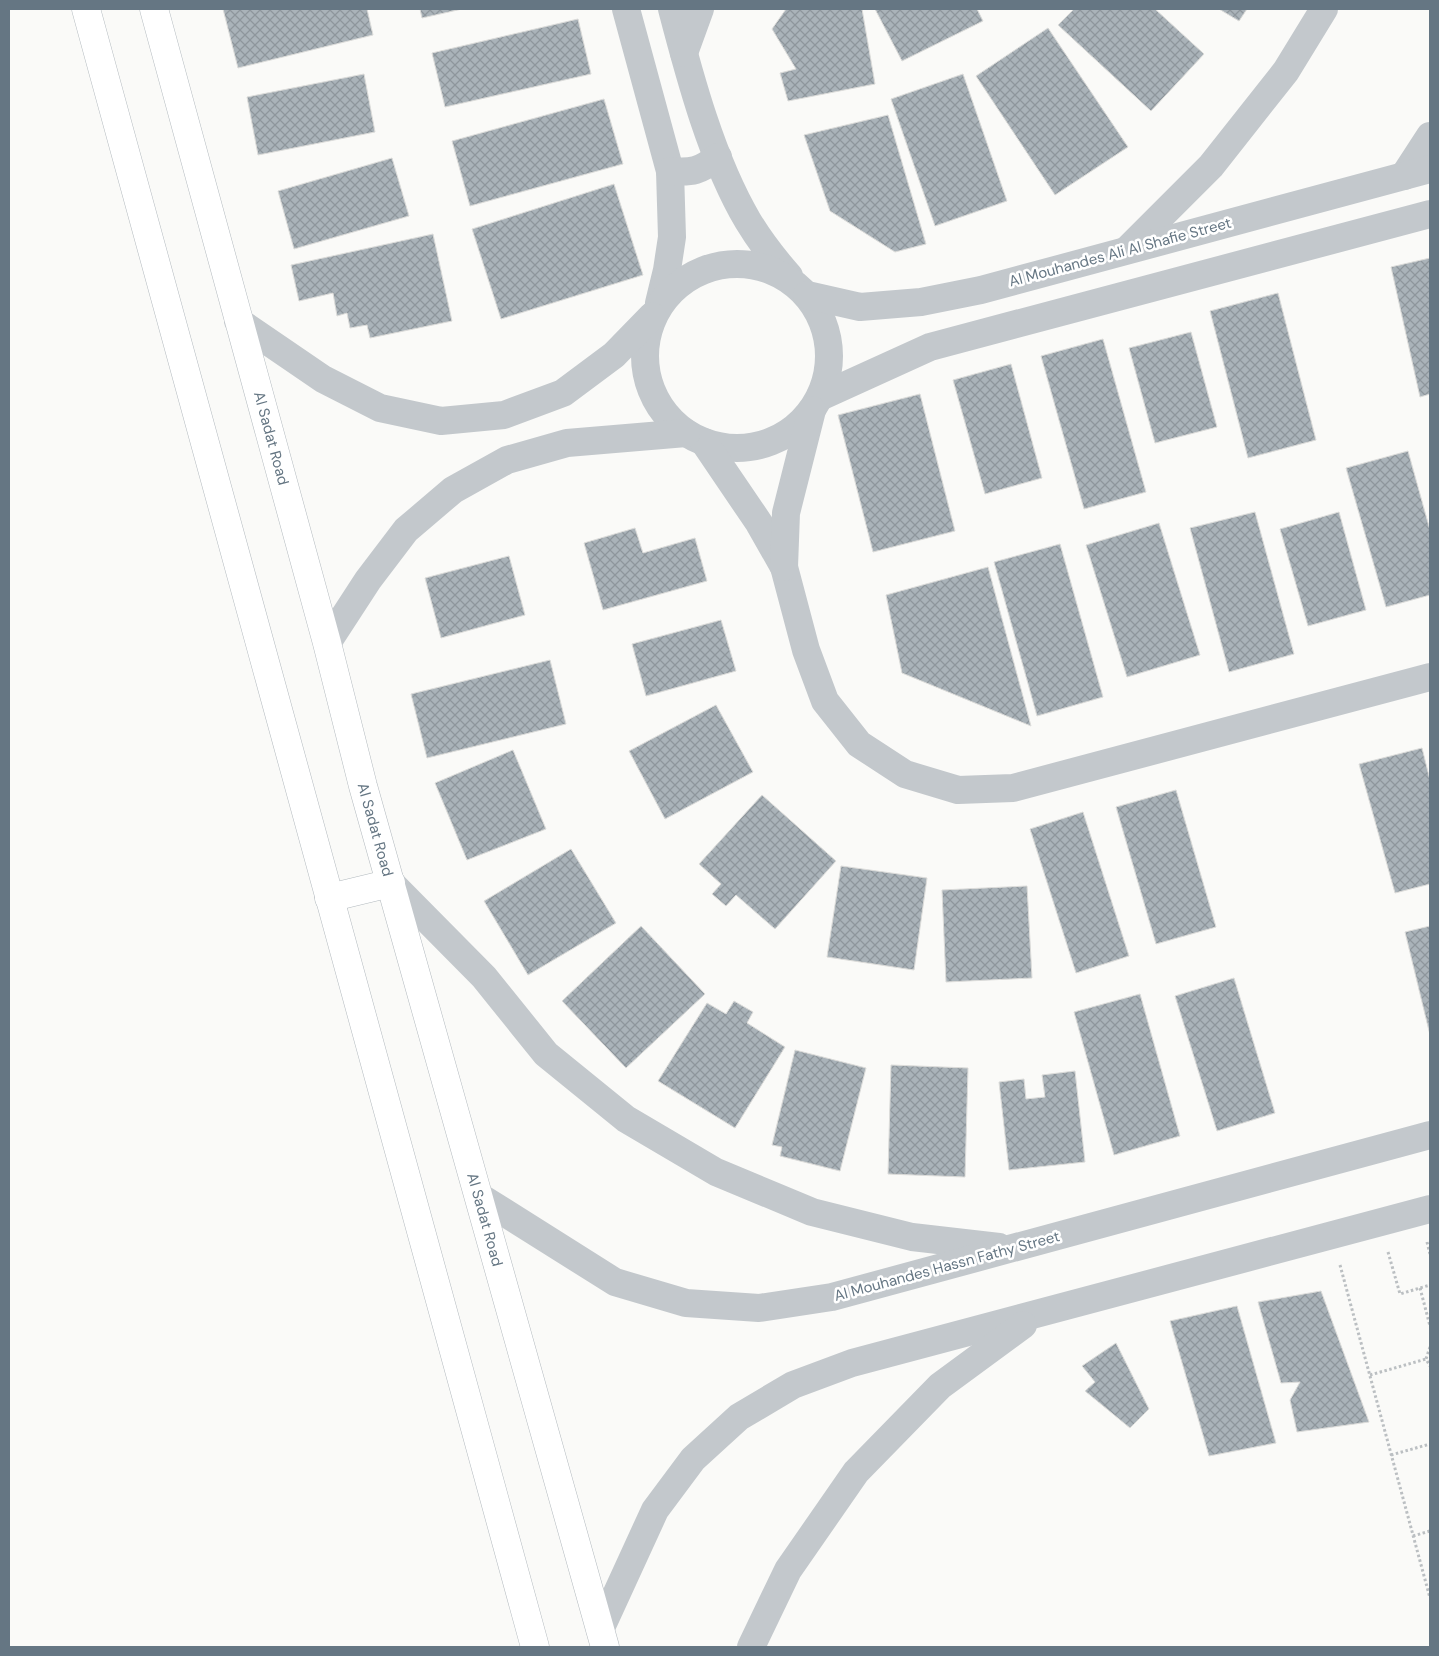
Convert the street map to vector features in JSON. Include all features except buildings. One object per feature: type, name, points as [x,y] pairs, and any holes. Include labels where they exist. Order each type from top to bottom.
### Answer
[{"type":"main road","points":[[86,9],[535,1647]]},
{"type":"main road","name":"Al Sadat Road","points":[[154,9],[327,643],[364,786],[603,1639]]},
{"type":"main road","points":[[329,898],[391,883]]},
{"type":"street","points":[[626,9],[670,171],[672,237],[667,270],[644,344],[646,373],[655,401],[674,424],[695,438],[714,445],[746,448],[777,439],[803,421],[816,403],[826,384],[830,360],[828,336],[820,314],[768,252],[748,222],[731,189],[718,157],[684,53],[672,9]]},
{"type":"street","points":[[684,53],[700,9]]},
{"type":"street","points":[[1125,252],[1211,166],[1286,71],[1324,9]]},
{"type":"street","points":[[1404,176],[1430,136]]},
{"type":"street","points":[[670,171],[687,172],[704,168],[718,157]]},
{"type":"street","name":"Al Mouhandes Ali Al Shafie Street","points":[[656,309],[680,282],[706,268],[736,263],[765,267],[799,287],[860,307],[921,302],[981,290],[1430,169]]},
{"type":"street","points":[[784,567],[786,514],[816,403],[930,347],[1427,217]]},
{"type":"street","points":[[238,321],[323,379],[380,408],[441,421],[504,415],[564,393],[614,355],[656,309]]},
{"type":"street","points":[[695,438],[759,523],[784,567],[806,650],[825,701],[859,744],[905,774],[958,790],[1013,788],[1430,677]]},
{"type":"street","points":[[327,643],[368,580],[406,530],[453,490],[507,460],[567,443],[695,438]]},
{"type":"street","points":[[391,883],[484,977],[546,1054],[626,1119],[708,1167],[812,1212],[912,1237],[1015,1249]]},
{"type":"street","name":"Al Mouhandes Hassn Fathy Street","points":[[480,1197],[615,1282],[686,1302],[759,1308],[832,1297],[1015,1249],[1430,1135]]},
{"type":"street","points":[[603,1639],[655,1510],[693,1459],[739,1417],[793,1385],[852,1363],[1430,1209]]},
{"type":"street","points":[[752,1647],[788,1570],[856,1472],[940,1386],[1036,1315]]},
{"type":"path","points":[[1379,1223],[1400,1294],[1430,1285]]},
{"type":"path","points":[[1332,1236],[1430,1598]]},
{"type":"path","points":[[1420,1288],[1430,1326]]},
{"type":"path","points":[[1430,1347],[1426,1352],[1426,1359],[1430,1366]]},
{"type":"path","points":[[1370,1375],[1426,1359]]},
{"type":"path","points":[[1392,1455],[1430,1444]]},
{"type":"path","points":[[1413,1536],[1430,1531]]}]
